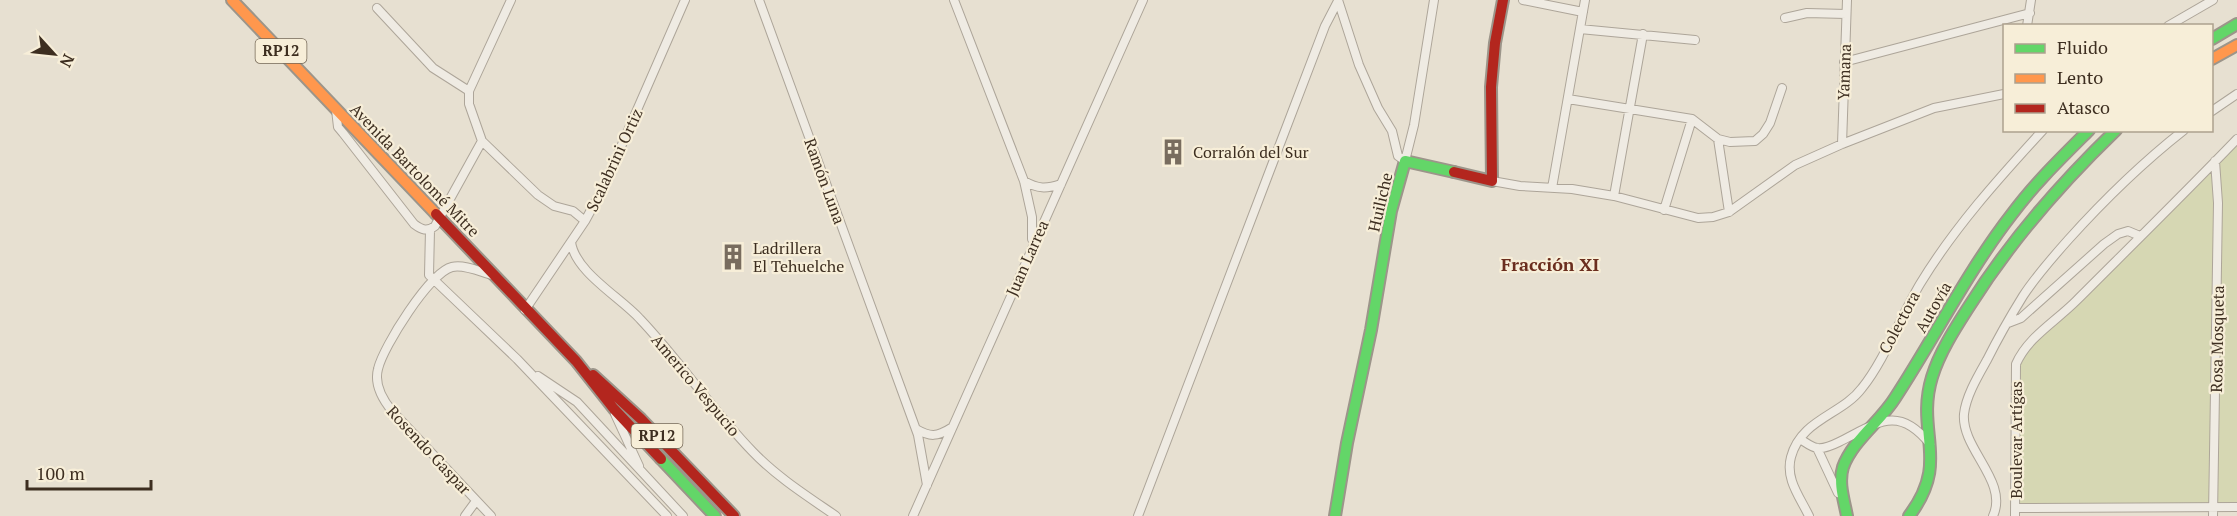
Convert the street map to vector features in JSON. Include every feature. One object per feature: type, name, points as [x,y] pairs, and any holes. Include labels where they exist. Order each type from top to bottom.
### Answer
[{"type":"street","name":"Avenida Bartolomé Mitre","points":[[232,0],[440,217],[525,310],[576,361],[617,396],[734,516]]},
{"type":"street","points":[[511,0],[469,91],[469,104],[482,141],[538,195],[554,206],[573,211],[585,221]]},
{"type":"street","name":"Scalabrini Ortiz","points":[[525,310],[585,221],[603,188],[685,0]]},
{"type":"street","name":"Ramón Luna","points":[[759,0],[916,429],[927,485]]},
{"type":"street","points":[[954,0],[1024,181],[1034,232],[1030,251]]},
{"type":"street","name":"Juan Larrea","points":[[913,516],[1143,0]]},
{"type":"street","points":[[1338,1],[1359,65],[1378,108],[1392,131],[1398,156],[1405,161],[1414,125],[1434,0]]},
{"type":"street","points":[[1503,0],[1496,34],[1492,73],[1490,117],[1492,181],[1614,196],[1698,218],[1713,217],[1729,212],[1795,165],[1842,144],[1934,108],[2003,94]]},
{"type":"street","points":[[1523,0],[1583,12]]},
{"type":"street","points":[[1552,188],[1585,0]]},
{"type":"street","name":"Yamana","points":[[1842,144],[1847,0]]},
{"type":"street","points":[[2027,24],[2031,0]]},
{"type":"street","points":[[2171,24],[2213,0]]},
{"type":"street","points":[[1138,516],[1324,26],[1338,1]]},
{"type":"street","points":[[376,8],[433,68],[469,91]]},
{"type":"street","points":[[1785,18],[1807,13],[1846,14]]},
{"type":"street","points":[[1844,62],[2030,13]]},
{"type":"street","points":[[2213,38],[2237,24]]},
{"type":"street","points":[[1580,29],[1695,40]]},
{"type":"street","points":[[1614,196],[1643,34]]},
{"type":"street","points":[[2213,58],[2237,45]]},
{"type":"street","points":[[1568,99],[1692,119],[1718,139],[1730,142],[1755,141],[1770,123],[1782,88]]},
{"type":"street","points":[[2213,110],[2237,94]]},
{"type":"street","points":[[336,109],[339,127],[343,133],[421,230],[429,230],[435,226],[482,141]]},
{"type":"street","points":[[1664,210],[1692,119]]},
{"type":"street","name":"Colectora","points":[[1809,516],[1790,476],[1791,455],[1800,440],[1813,424],[1850,400],[1863,388],[1907,306],[1942,249],[1996,181],[2041,132]]},
{"type":"street","name":"Autovía","points":[[1848,515],[1840,482],[1843,468],[1851,451],[1904,386],[1965,282],[2011,215],[2042,177],[2087,132]]},
{"type":"street","name":"Autovía","points":[[1909,516],[1919,504],[1928,486],[1932,459],[1926,405],[1935,368],[1945,347],[2016,238],[2070,175],[2114,132]]},
{"type":"street","points":[[1993,516],[1995,499],[1993,486],[1969,440],[1964,414],[1967,401],[1984,366],[2038,276],[2087,219],[2153,155],[2182,132]]},
{"type":"street","points":[[2008,323],[2021,318],[2103,244],[2118,234],[2128,231],[2140,236],[2237,138]]},
{"type":"street","points":[[1718,139],[1729,212]]},
{"type":"street","name":"Huiliche","points":[[1335,516],[1354,407],[1371,330],[1391,211],[1405,161],[1492,181]]},
{"type":"street","name":"Rosa Mosqueta","points":[[2213,516],[2218,203],[2215,161]]},
{"type":"street","points":[[1024,181],[1034,187],[1047,189],[1061,183]]},
{"type":"street","points":[[429,230],[429,275],[526,369],[667,516]]},
{"type":"street","name":"Boulevar Artígas","points":[[2015,512],[2016,364],[2023,351],[2040,333],[2073,304],[2140,236]]},
{"type":"street","name":"Americo Vespucio","points":[[571,242],[579,262],[639,318],[725,422],[754,453],[786,481],[836,516]]},
{"type":"street","name":"Rosendo Gaspar","points":[[491,516],[392,411],[385,402],[377,379],[378,370],[392,338],[422,293],[444,270],[454,266],[494,276]]},
{"type":"street","name":"Avenida Bartolomé Mitre","points":[[576,361],[612,407],[715,516]]},
{"type":"street","points":[[526,369],[577,402],[682,516]]},
{"type":"street","points":[[612,407],[644,474]]},
{"type":"street","points":[[1800,440],[1816,448],[1836,444],[1874,424],[1891,420],[1904,421],[1914,427],[1931,446]]},
{"type":"street","points":[[916,429],[928,435],[939,436],[952,427]]},
{"type":"street","points":[[1816,448],[1848,515]]},
{"type":"street","points":[[465,516],[476,501]]},
{"type":"street","points":[[2015,512],[2237,507]]},
{"type":"green space","points":[[2237,139],[2237,507],[2015,508],[2018,358]]},
{"type":"traffic: fast","points":[[2213,38],[2237,24]]},
{"type":"traffic: fast","points":[[1847,516],[1841,479],[1847,457],[1895,398],[1966,282],[2012,214],[2049,170],[2087,132]]},
{"type":"traffic: fast","points":[[1909,516],[1921,497],[1928,479],[1930,463],[1928,397],[1935,367],[1944,349],[1986,281],[2020,235],[2056,192],[2114,132]]},
{"type":"traffic: fast","points":[[1335,516],[1347,443],[1371,330],[1391,211],[1405,161],[1454,172]]},
{"type":"traffic: fast","points":[[661,459],[715,516]]},
{"type":"traffic: slow","points":[[232,0],[436,214]]},
{"type":"traffic: slow","points":[[2213,58],[2237,45]]},
{"type":"traffic: jam","points":[[1454,172],[1492,181],[1491,87],[1495,43],[1503,0]]},
{"type":"traffic: jam","points":[[436,214],[576,361],[614,409],[661,459]]},
{"type":"traffic: jam","points":[[593,375],[641,419],[734,516]]},
{"type":"place","name":"Corralón del Sur","points":[[1173,152]]},
{"type":"place","name":"Ladrillera El Tehuelche","points":[[733,257]]},
{"type":"district","name":"Fracción XI","points":[[1550,265]]}]
